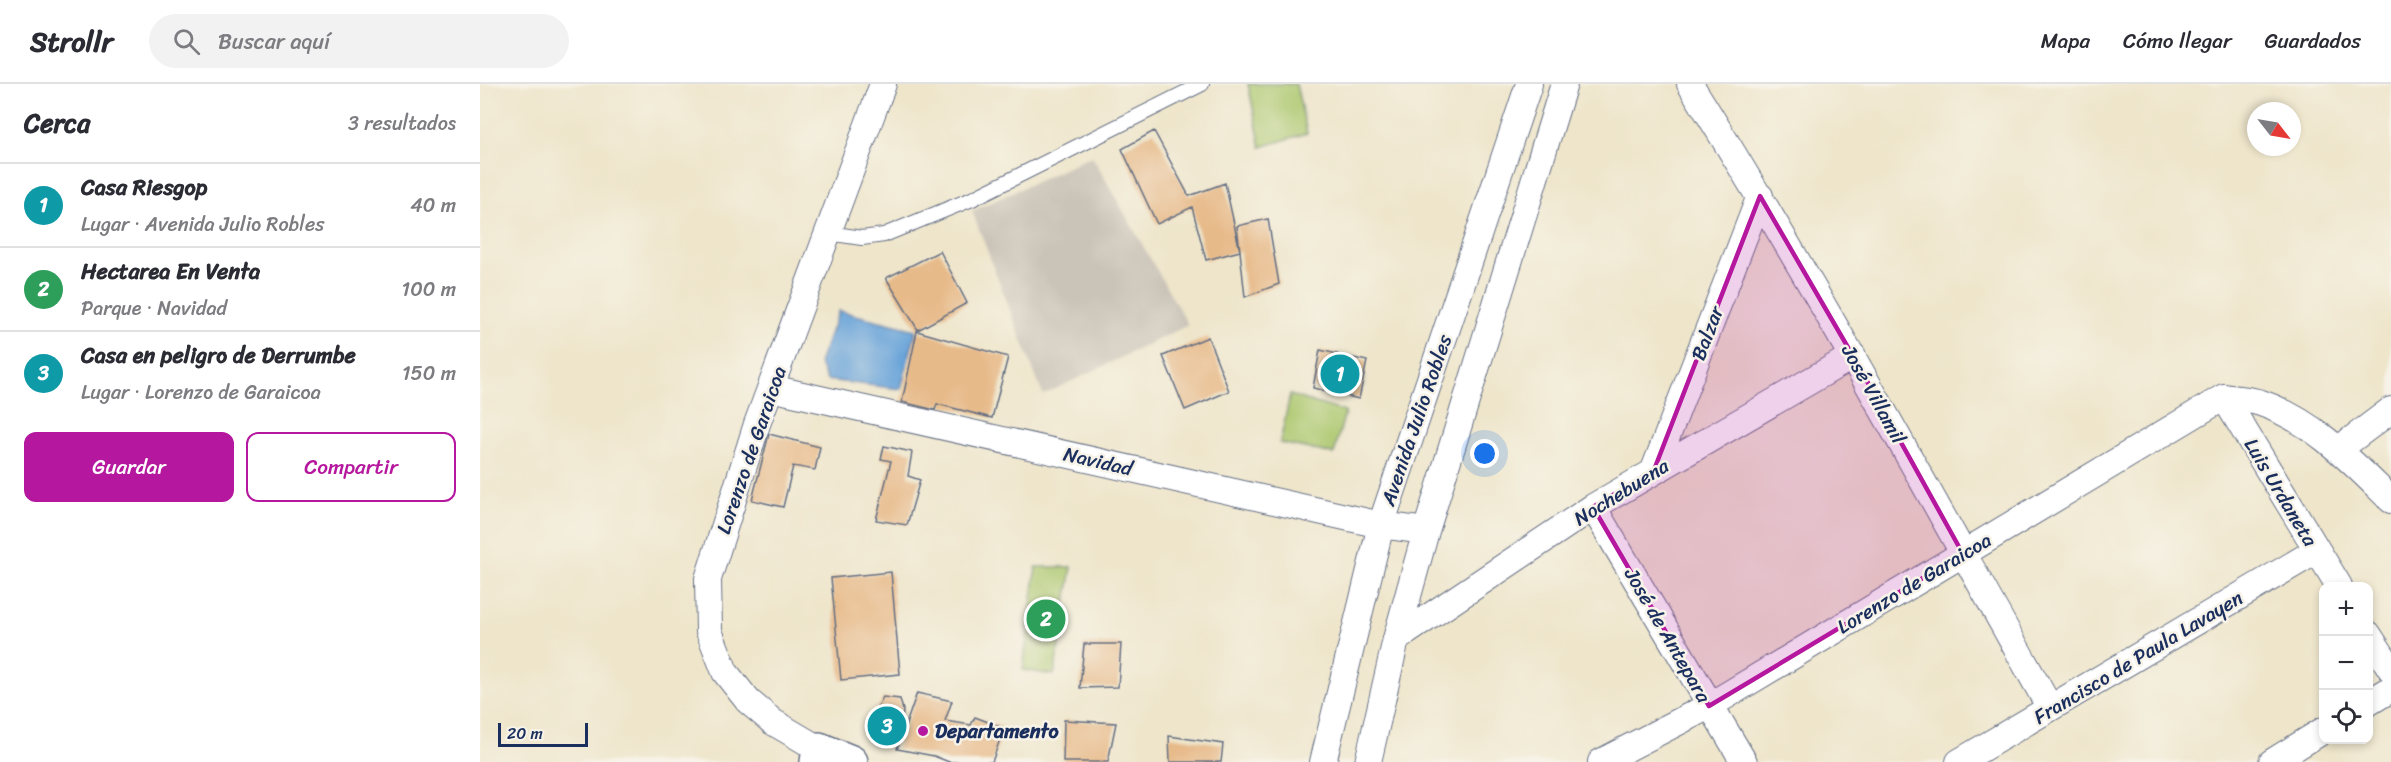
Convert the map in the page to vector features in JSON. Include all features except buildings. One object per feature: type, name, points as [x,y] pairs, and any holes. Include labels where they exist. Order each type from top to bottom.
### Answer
[{"type":"main road","name":"Lorenzo de Garaicoa","points":[[818,755],[851,762]]},
{"type":"street","name":"Lorenzo de Garaicoa","points":[[818,755],[748,701],[725,672],[709,631],[708,579],[757,424],[883,84]]},
{"type":"street","name":"Avenida Julio Robles","points":[[1323,762],[1381,525],[1529,84]]},
{"type":"street","name":"Avenida Julio Robles","points":[[1368,762],[1396,639],[1426,531],[1564,84]]},
{"type":"street","name":"José Villamil","points":[[1690,84],[1760,196],[1853,356],[2050,708]]},
{"type":"street","name":"Balzar","points":[[1654,470],[1760,196]]},
{"type":"street","name":"Nochebuena","points":[[1396,639],[1593,507],[1853,356]]},
{"type":"street","name":"Navidad","points":[[771,388],[1381,525],[1426,531]]},
{"type":"street","name":"Lorenzo de Garaicoa","points":[[1601,762],[1709,706],[2224,398]]},
{"type":"street","points":[[2224,398],[2259,402],[2292,416],[2339,449],[2391,500]]},
{"type":"street","name":"Luis Urdaneta","points":[[2224,398],[2335,582]]},
{"type":"street","points":[[2339,449],[2391,410]]},
{"type":"street","name":"José de Antepara","points":[[1593,507],[1744,762]]},
{"type":"street","name":"Francisco de Paula Lavayen","points":[[1959,762],[2316,551]]},
{"type":"street","points":[[2370,636],[2391,669]]},
{"type":"street","points":[[2373,700],[2391,689]]},
{"type":"street","points":[[2272,762],[2319,733]]},
{"type":"lane","points":[[828,233],[862,238],[884,235],[972,199],[1202,84]]},
{"type":"highlighted area","points":[[1760,196],[1853,356],[1963,554],[1709,706],[1593,507],[1654,470]]},
{"type":"shaded area","points":[[1092,156],[1188,325],[1043,395],[972,211]]},
{"type":"green space","points":[[1248,84],[1296,84],[1307,133],[1261,147]]},
{"type":"green space","points":[[1290,395],[1345,412],[1334,454],[1280,443]]},
{"type":"green space","points":[[1036,567],[1072,567],[1054,675],[1023,670]]},
{"type":"water","points":[[839,311],[916,330],[901,389],[827,380],[819,363]]},
{"type":"place","name":"Casa Riesgop","points":[[1340,374]]},
{"type":"place","name":"Hectarea En Venta","points":[[1046,619]]},
{"type":"place","name":"Casa en peligro de Derrumbe","points":[[887,726]]},
{"type":"place","name":"Departamento","points":[[923,731]]}]
